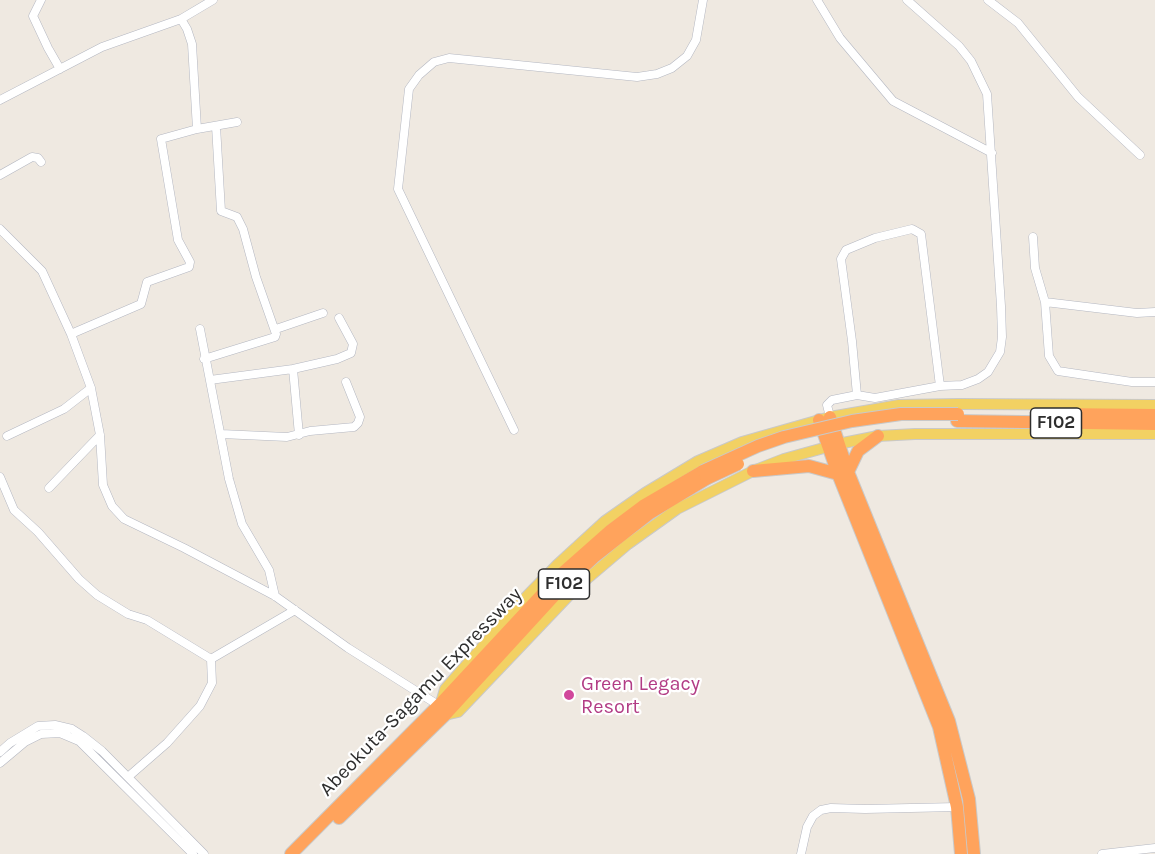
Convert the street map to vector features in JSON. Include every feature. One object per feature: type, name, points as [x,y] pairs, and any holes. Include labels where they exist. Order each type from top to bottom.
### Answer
[{"type":"highway","name":"Abeokuta-Sagamu Expressway","points":[[301,854],[565,584],[594,557],[650,513],[704,475],[787,445],[836,432],[904,422],[958,418],[1155,415]]},
{"type":"highway","name":"Abeokuta-Sagamu Expressway","points":[[958,418],[1155,424]]},
{"type":"highway","points":[[824,419],[939,727],[957,807],[961,854]]},
{"type":"highway","points":[[843,473],[858,451],[878,436]]},
{"type":"highway","points":[[753,471],[808,465],[843,473]]},
{"type":"highway","points":[[843,473],[950,721],[966,786],[975,854]]},
{"type":"highway","name":"Abeokuta-Sagamu Expressway","points":[[291,854],[443,709]]},
{"type":"highway","points":[[953,789],[966,786]]},
{"type":"main road","points":[[1155,405],[910,405],[872,409],[824,419],[742,442],[698,462],[645,493],[605,521],[526,597],[445,689],[443,709],[458,712],[575,589],[628,544],[677,509],[753,471],[833,445],[878,436],[1155,434]]},
{"type":"street","points":[[41,0],[33,16],[60,69]]},
{"type":"street","points":[[0,100],[102,47],[181,19],[213,0]]},
{"type":"street","points":[[514,430],[398,189],[410,89],[419,75],[434,62],[449,58],[637,77],[657,74],[672,68],[687,56],[696,40],[703,0]]},
{"type":"street","points":[[817,0],[840,38],[893,101],[992,153]]},
{"type":"street","points":[[824,419],[827,405],[832,400],[857,396],[875,398],[940,386],[962,385],[978,379],[988,372],[1000,352],[1002,326],[987,94],[971,61],[959,46],[907,0]]},
{"type":"street","points":[[988,0],[1018,23],[1078,97],[1140,155]]},
{"type":"street","points":[[181,19],[187,28],[192,44],[197,129]]},
{"type":"street","points":[[71,334],[141,304],[147,282],[189,267],[190,262],[178,240],[161,139],[197,129],[237,122]]},
{"type":"street","points":[[204,358],[275,338],[276,328],[256,277],[243,229],[237,217],[221,211],[216,126]]},
{"type":"street","points":[[0,175],[32,157],[38,158],[41,162]]},
{"type":"street","points":[[0,229],[42,271],[71,334],[91,388],[100,435],[103,485],[112,506],[124,519],[275,596],[348,648],[443,709]]},
{"type":"street","points":[[857,396],[841,259],[846,250],[855,246],[875,238],[912,229],[921,234],[940,386]]},
{"type":"street","points":[[1033,237],[1035,268],[1045,302],[1049,356],[1058,371],[1132,382],[1155,382]]},
{"type":"street","points":[[1045,302],[1137,313],[1155,312]]},
{"type":"street","points":[[276,328],[323,313]]},
{"type":"street","points":[[210,380],[292,369],[337,359],[351,353],[353,344],[339,318]]},
{"type":"street","points":[[200,329],[229,479],[242,524],[269,570],[275,596]]},
{"type":"street","points":[[292,369],[299,435]]},
{"type":"street","points":[[221,434],[287,437],[310,430],[354,427],[360,417],[346,382]]},
{"type":"street","points":[[7,436],[64,408],[91,388]]},
{"type":"street","points":[[49,488],[100,435]]},
{"type":"street","points":[[0,477],[14,510],[38,532],[97,595],[128,614],[147,620],[211,659]]},
{"type":"street","points":[[211,659],[295,610]]},
{"type":"street","points":[[128,777],[167,742],[200,706],[212,683],[211,659]]},
{"type":"street","points":[[0,752],[38,726],[55,725],[72,729],[83,736],[128,777],[204,854]]},
{"type":"street","points":[[0,763],[25,742],[41,734],[60,733],[79,741],[193,854]]},
{"type":"street","points":[[801,854],[807,827],[813,816],[821,810],[957,807]]},
{"type":"street","points":[[1102,854],[1155,848]]},
{"type":"place","name":"Green Legacy Resort","points":[[569,695]]}]
